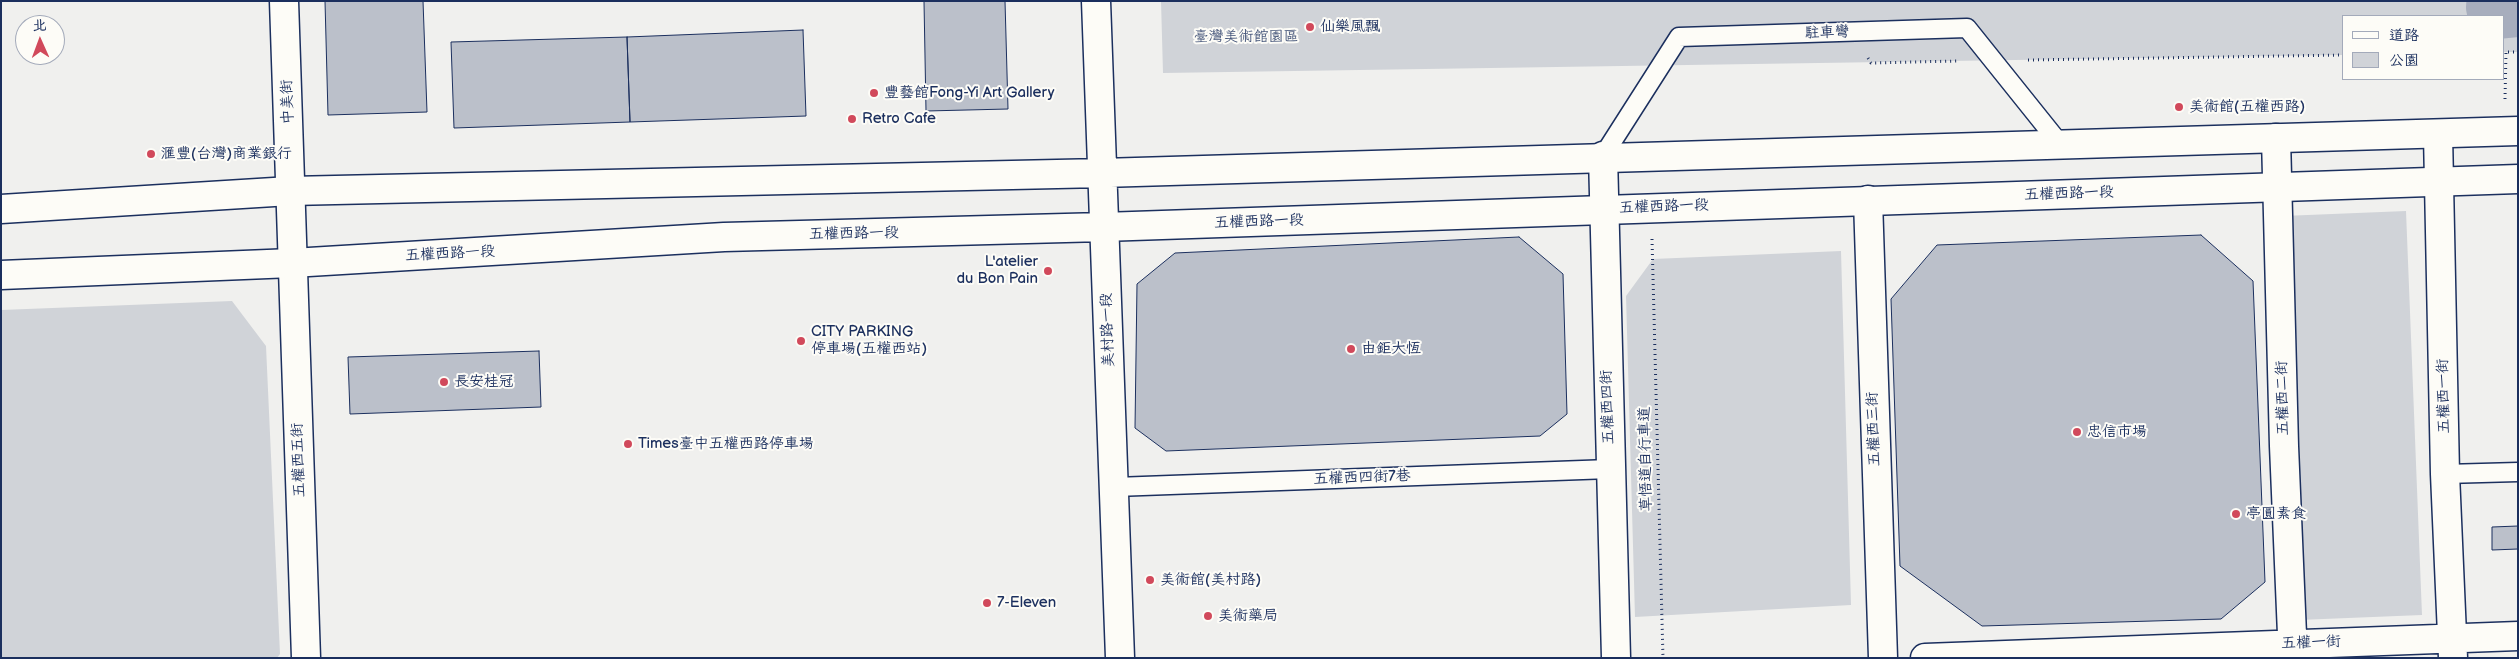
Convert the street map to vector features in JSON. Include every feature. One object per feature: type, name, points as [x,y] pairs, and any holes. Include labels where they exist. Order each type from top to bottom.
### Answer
[{"type":"main road","name":"中美街","points":[[284,1],[292,263]]},
{"type":"main road","name":"美村路一段","points":[[1096,1],[1120,658]]},
{"type":"main road","points":[[1,209],[290,191],[1102,172],[1602,156],[2518,131]]},
{"type":"main road","name":"五權西一街","points":[[2438,134],[2445,474],[2452,648]]},
{"type":"main road","name":"五權西二街","points":[[2276,138],[2284,446],[2293,651]]},
{"type":"main road","name":"五權西四街","points":[[1602,156],[1616,658]]},
{"type":"main road","name":"五權西路一段","points":[[1,275],[292,263],[724,237],[1104,227],[2518,179]]},
{"type":"main road","name":"五權西三街","points":[[1868,200],[1883,658]]},
{"type":"main road","name":"五權西五街","points":[[292,263],[306,658]]},
{"type":"main road","name":"五權一街","points":[[1925,658],[2452,648],[2518,636]]},
{"type":"lane","name":"駐車彎","points":[[1602,156],[1679,38],[1967,28],[2060,144]]},
{"type":"lane","name":"五權西四街7巷","points":[[1115,486],[1610,469]]},
{"type":"lane","points":[[2445,474],[2518,472]]},
{"type":"path","points":[[2504,52],[2518,52]]},
{"type":"path","name":"草悟道自行車道","points":[[1653,259],[1663,658]]},
{"type":"green space","name":"臺灣美術館園區","points":[[1161,1],[2518,1],[2518,52],[2504,52],[2504,15],[2342,15],[2342,55],[1163,73]]},
{"type":"green space","points":[[2406,211],[2422,615],[2299,620],[2283,216]]},
{"type":"green space","points":[[1841,251],[1851,605],[1635,617],[1626,296],[1653,259]]},
{"type":"green space","points":[[232,301],[266,346],[280,654],[277,658],[1,658],[1,310]]},
{"type":"building","points":[[325,1],[423,1],[427,112],[328,115]]},
{"type":"building","points":[[924,1],[1005,1],[1008,109],[926,111]]},
{"type":"building","points":[[803,30],[806,116],[630,122],[627,37]]},
{"type":"building","points":[[627,37],[630,122],[454,128],[451,42]]},
{"type":"building","name":"忠信市場","points":[[2201,235],[2253,281],[2265,582],[2221,619],[1982,626],[1900,566],[1891,299],[1937,245]]},
{"type":"building","name":"由鉅大恆","points":[[1519,237],[1563,274],[1567,414],[1540,436],[1166,451],[1135,428],[1137,284],[1175,253]]},
{"type":"building","name":"長安桂冠","points":[[539,351],[541,407],[350,414],[348,357]]},
{"type":"building","points":[[2518,526],[2518,549],[2492,550],[2492,527]]},
{"type":"waterway","points":[[2498,7],[2518,5]]},
{"type":"place","name":"仙樂風飄","points":[[1310,27]]},
{"type":"place","name":"豐藝館Fong-Yi Art Gallery","points":[[874,93]]},
{"type":"place","name":"美術館(五權西路)","points":[[2179,107]]},
{"type":"place","name":"Retro Cafe","points":[[852,119]]},
{"type":"place","name":"滙豐(台灣)商業銀行","points":[[151,154]]},
{"type":"place","name":"L'atelier du Bon Pain","points":[[1048,271]]},
{"type":"place","name":"CITY PARKING 停車場(五權西站)","points":[[801,341]]},
{"type":"place","name":"由鉅大恆","points":[[1351,349]]},
{"type":"place","name":"長安桂冠","points":[[444,382]]},
{"type":"place","name":"忠信市場","points":[[2077,432]]},
{"type":"place","name":"Times臺中五權西路停車場","points":[[628,444]]},
{"type":"place","name":"亭圓素食","points":[[2236,514]]},
{"type":"place","name":"美術館(美村路)","points":[[1150,580]]},
{"type":"place","name":"7-Eleven","points":[[987,603]]},
{"type":"place","name":"美術藥局","points":[[1208,616]]}]
